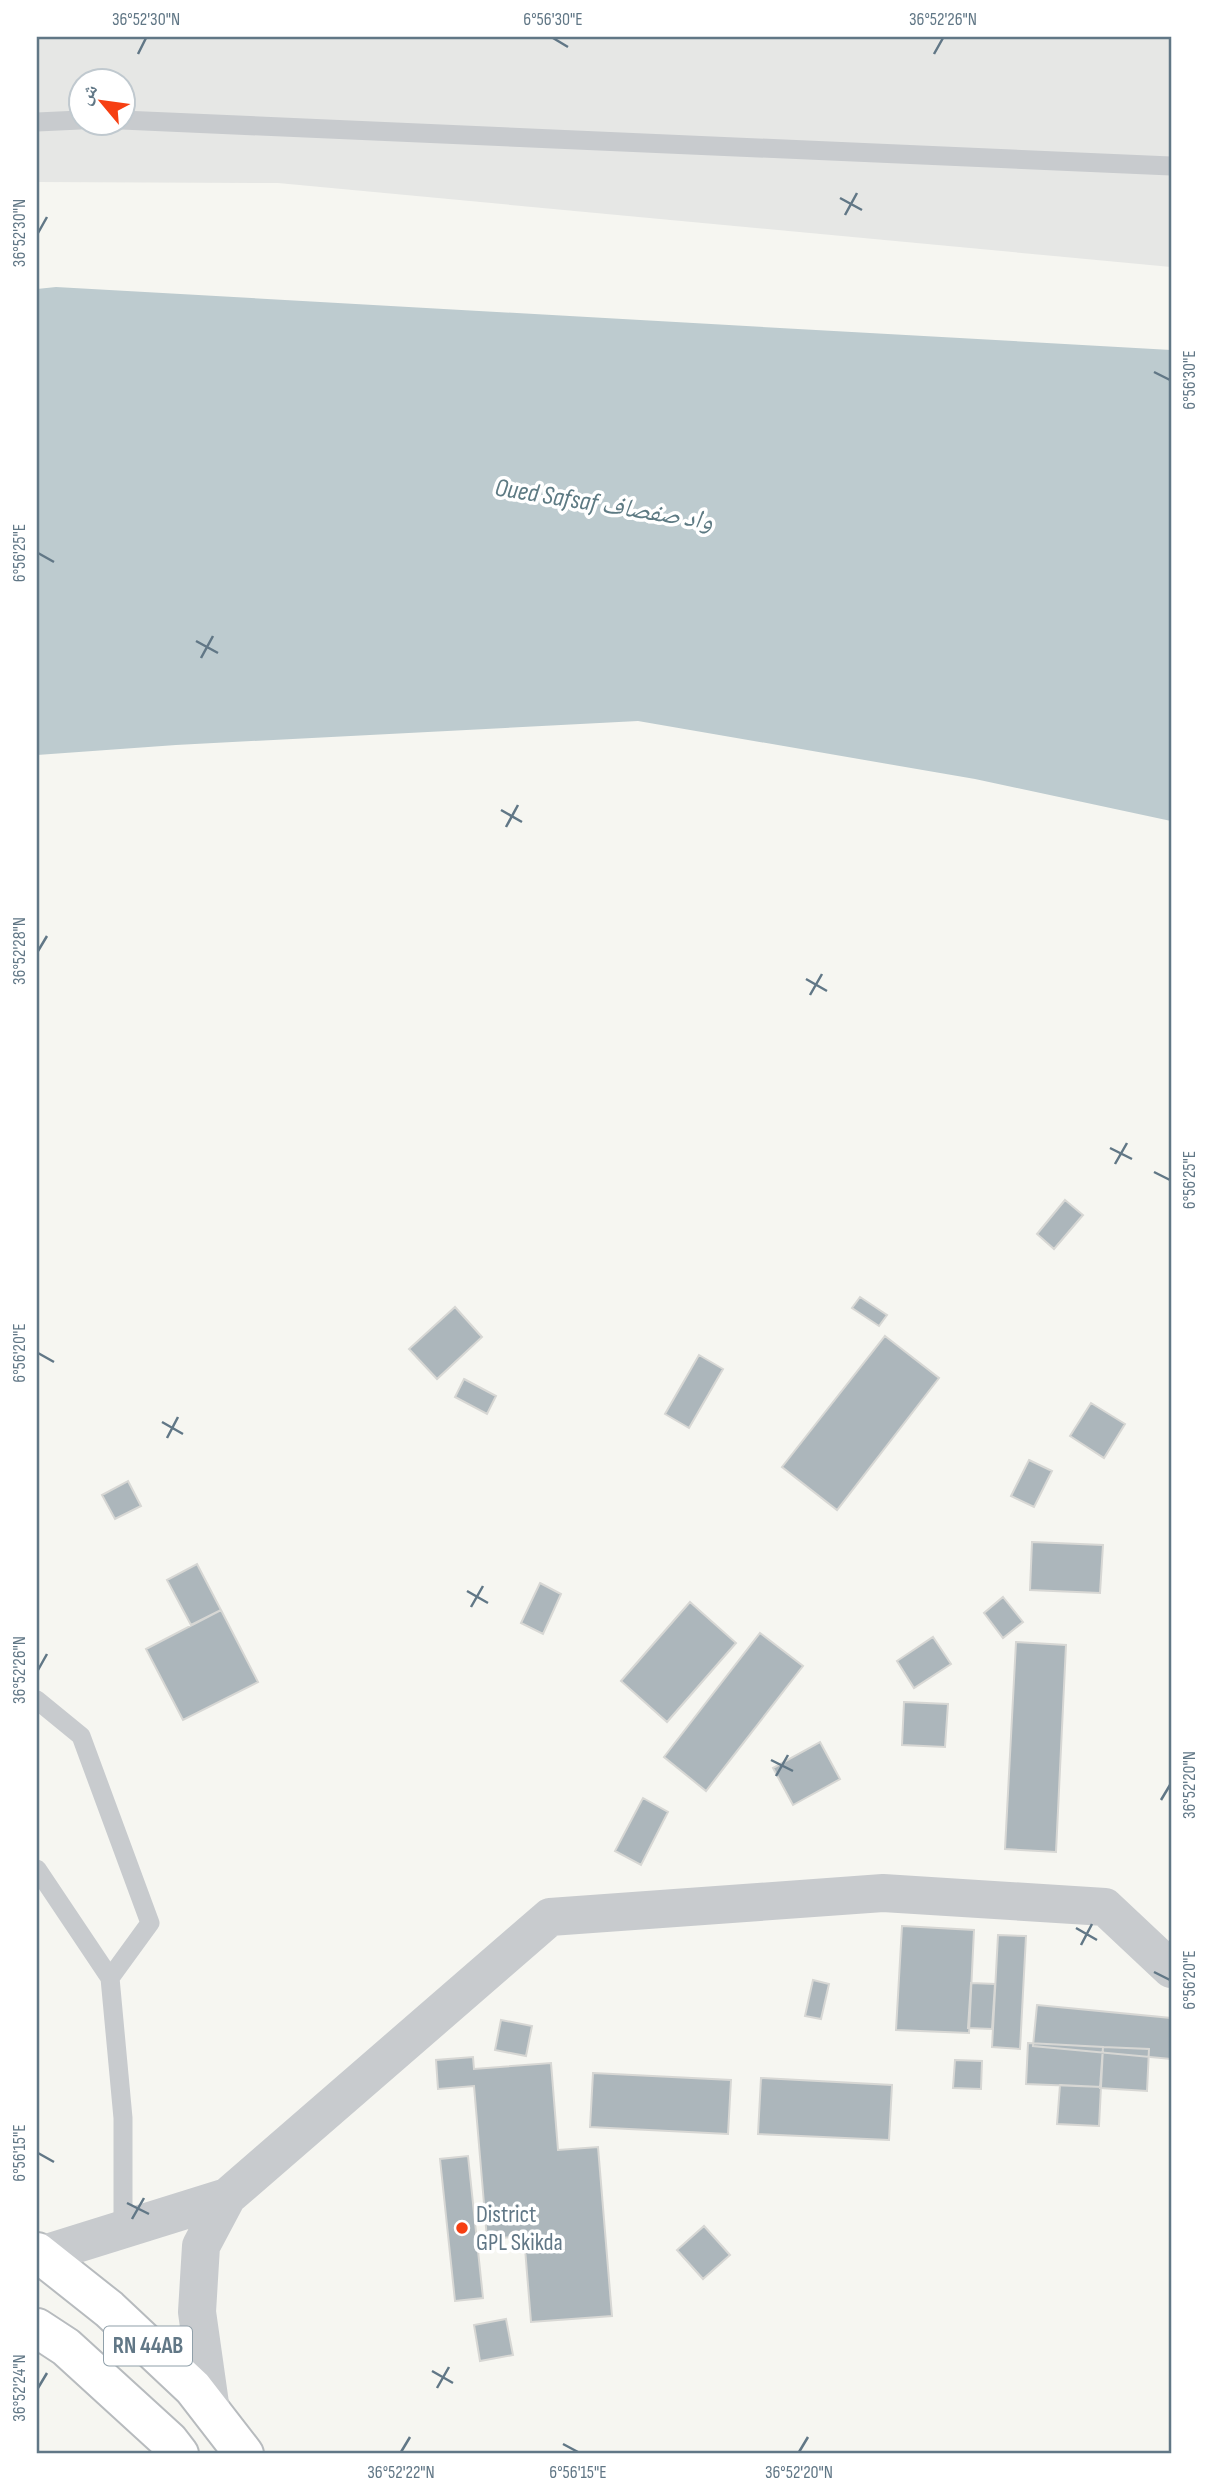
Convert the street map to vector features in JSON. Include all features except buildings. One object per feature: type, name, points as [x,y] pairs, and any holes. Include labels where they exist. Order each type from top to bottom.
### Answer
[{"type":"highway","name":"RN 44AB","points":[[39,2254],[109,2309],[193,2388],[244,2454]]},
{"type":"highway","name":"RN 44AB","points":[[37,2328],[66,2347],[169,2441],[178,2454]]},
{"type":"street","points":[[211,2411],[197,2312],[201,2246],[227,2197],[550,1917],[883,1893],[1104,1907],[1171,1969]]},
{"type":"street","points":[[39,2254],[227,2197]]},
{"type":"lane","points":[[37,122],[66,121]]},
{"type":"lane","points":[[136,121],[1171,166]]},
{"type":"lane","points":[[37,1700],[81,1736],[150,1923],[110,1978]]},
{"type":"lane","points":[[37,1869],[110,1978],[123,2118],[123,2230]]},
{"type":"shaded area","points":[[37,37],[1171,37],[1171,267],[278,183],[37,182]]},
{"type":"water","name":"Oued Safsaf واد صفصاف","points":[[56,287],[1171,350],[1171,821],[975,779],[638,721],[176,745],[37,755],[37,289]]},
{"type":"place","name":"District GPL Skikda","points":[[462,2228]]}]
